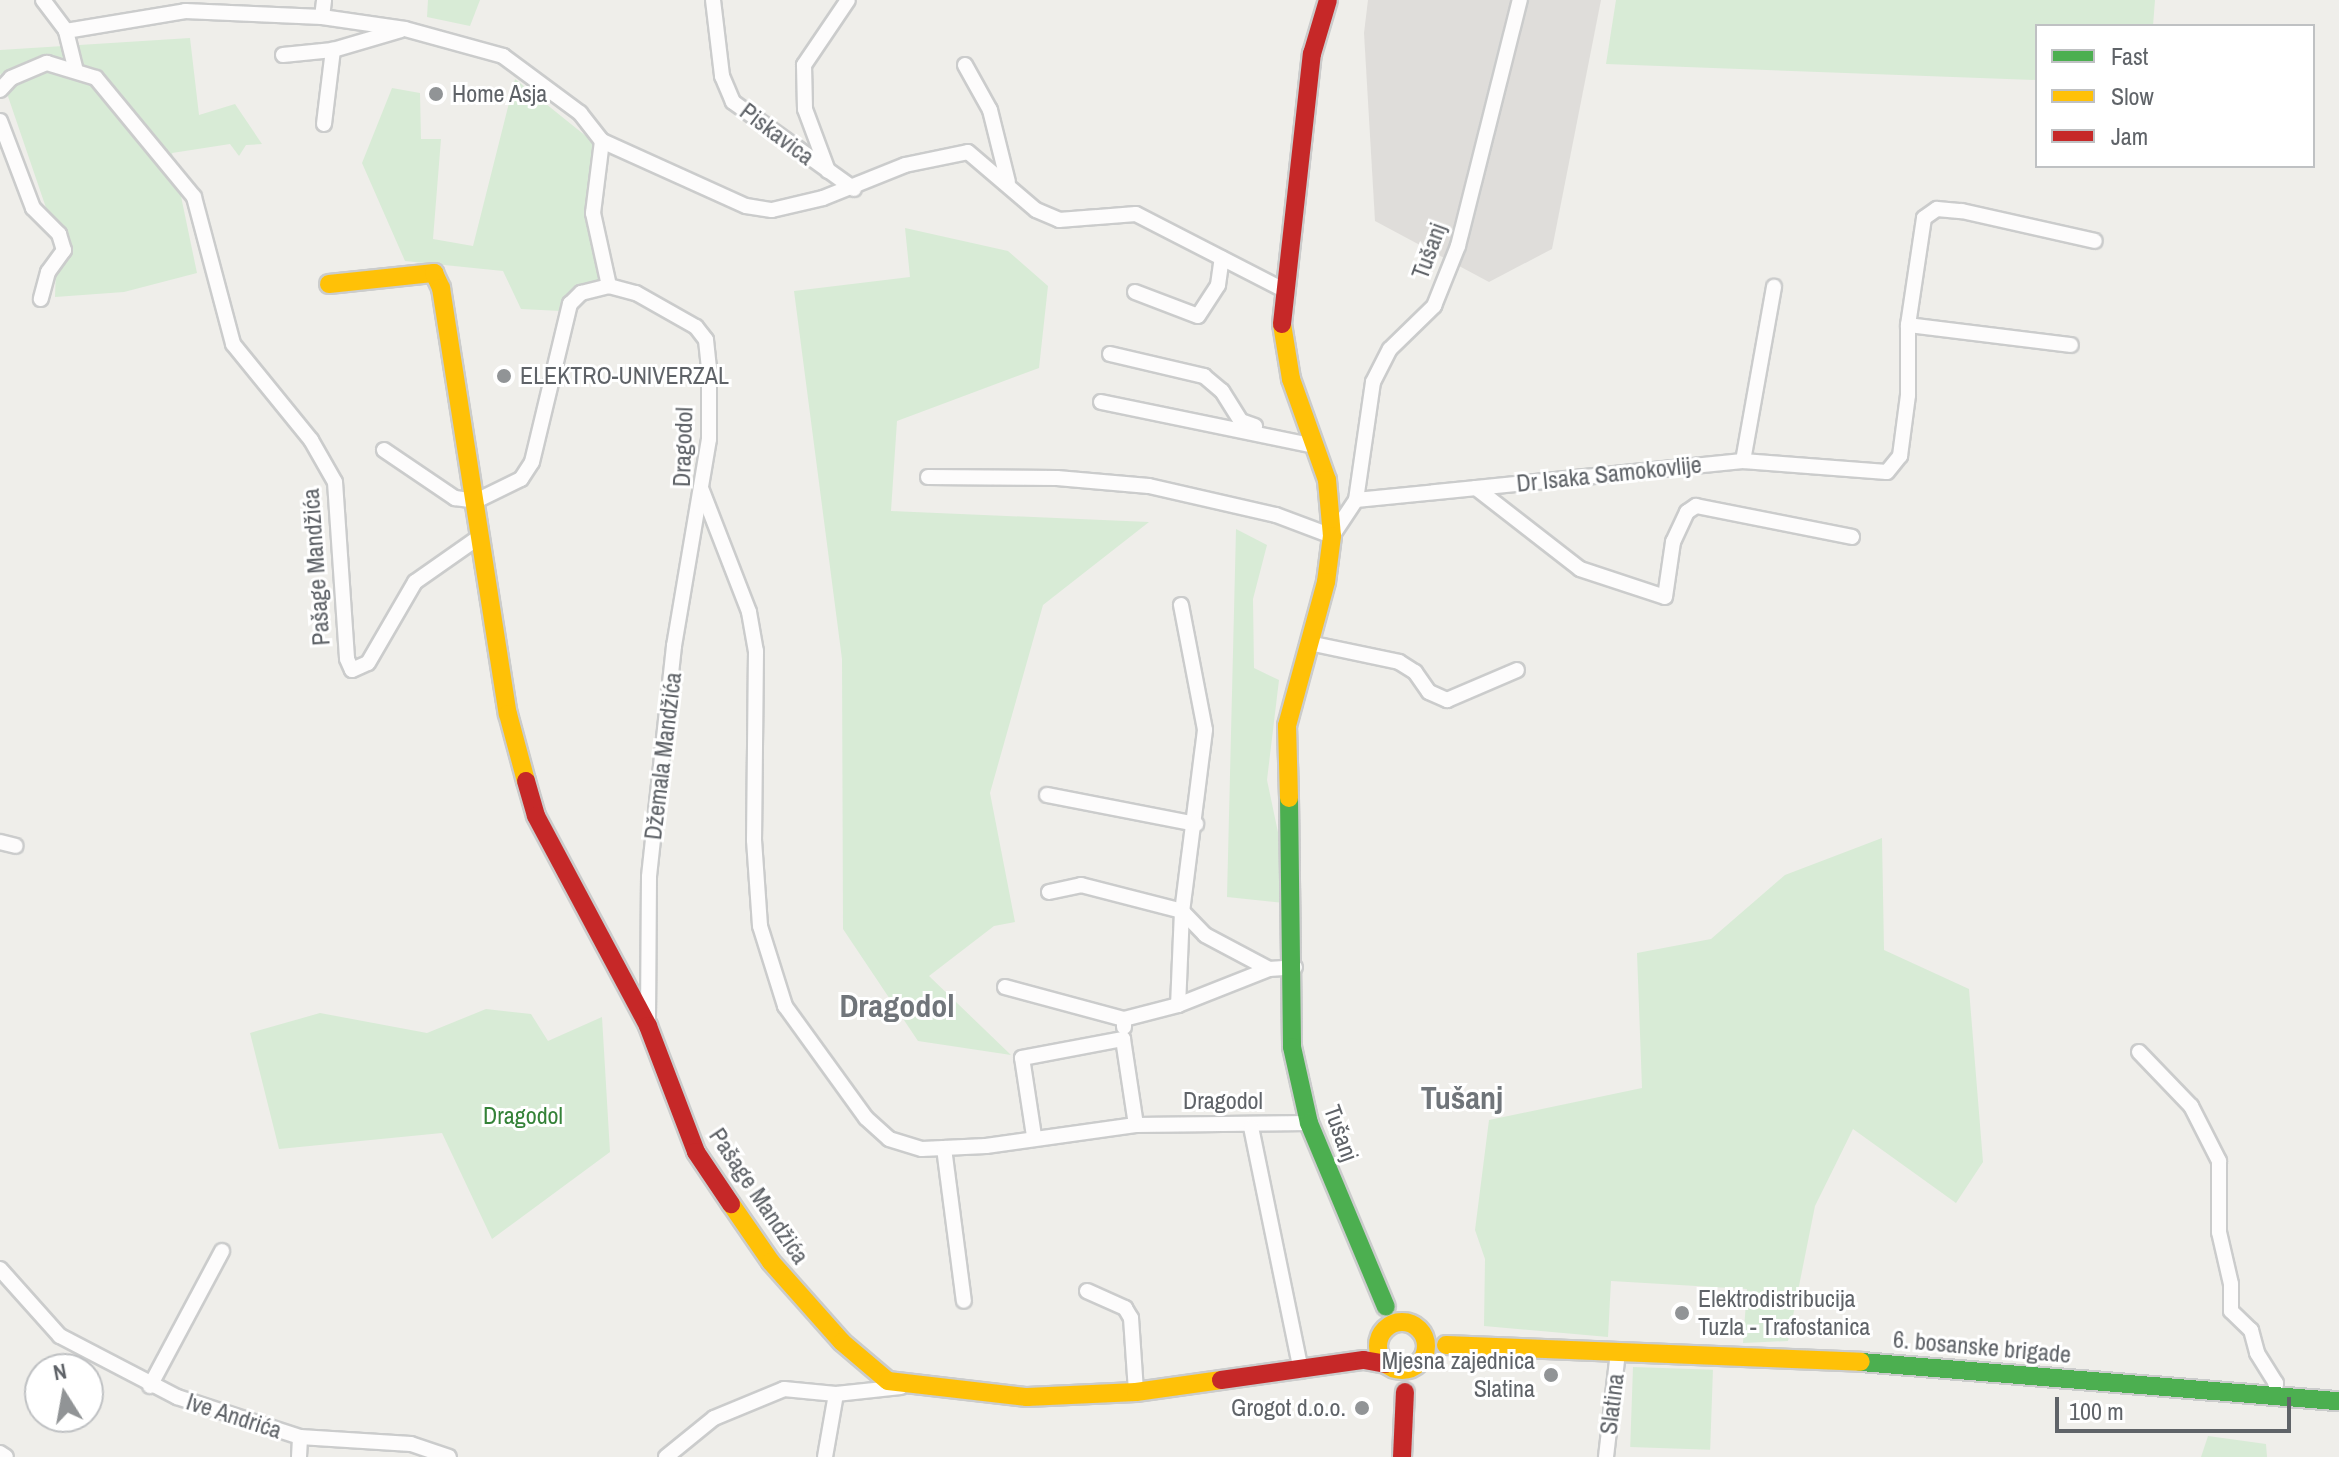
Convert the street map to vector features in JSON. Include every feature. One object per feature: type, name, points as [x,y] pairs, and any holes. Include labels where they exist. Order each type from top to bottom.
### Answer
[{"type":"street","points":[[0,90],[11,78],[47,63],[75,68],[66,31],[43,0]]},
{"type":"street","points":[[322,17],[324,0]]},
{"type":"street","name":"Piskavica","points":[[713,0],[722,76],[733,102],[854,189]]},
{"type":"street","name":"Piskavica","points":[[828,172],[805,109],[804,65],[848,0]]},
{"type":"street","name":"Tušanj","points":[[1328,0],[1312,54],[1281,330],[1291,379],[1327,480],[1332,536],[1287,726],[1295,967],[1292,1047],[1309,1123],[1386,1307]]},
{"type":"street","name":"Tušanj","points":[[1356,500],[1373,382],[1390,349],[1434,306],[1458,246],[1520,0]]},
{"type":"street","points":[[66,31],[186,6],[322,17],[405,29],[503,56],[580,113],[602,141],[746,206],[772,210],[854,189],[905,165],[950,152],[968,152],[1008,182],[1036,210],[1059,220],[1136,214],[1284,290]]},
{"type":"street","points":[[283,55],[333,50],[405,29]]},
{"type":"street","points":[[324,124],[333,50]]},
{"type":"street","points":[[965,65],[990,110],[1008,182]]},
{"type":"street","name":"Pašage Mandžića","points":[[75,68],[96,78],[194,197],[233,344],[332,473],[352,670],[368,663],[415,582],[479,537]]},
{"type":"street","points":[[0,121],[33,208],[59,234],[64,250],[48,272],[41,299]]},
{"type":"street","points":[[384,450],[455,498],[476,501],[529,471],[570,304],[581,293],[609,286],[593,213],[602,141]]},
{"type":"street","name":"Dr Isaka Samokovlije","points":[[1356,500],[1743,461],[1887,472],[1900,456],[1908,395],[1908,325],[1924,218],[1937,209],[2095,241]]},
{"type":"street","points":[[1135,292],[1198,316],[1218,285],[1222,258]]},
{"type":"street","points":[[329,284],[434,273],[441,288],[476,501]]},
{"type":"street","name":"Dragodol","points":[[609,286],[671,312],[706,340],[709,439],[701,488],[749,612],[756,651],[754,840],[760,926],[785,1006],[866,1118],[889,1139],[922,1149],[986,1146],[1034,1136],[1136,1125],[1251,1127],[1309,1123]]},
{"type":"street","points":[[1743,461],[1774,287]]},
{"type":"street","points":[[1908,325],[2071,345]]},
{"type":"street","points":[[1110,354],[1204,376],[1222,391],[1241,421],[1274,434]]},
{"type":"street","points":[[1101,402],[1274,434],[1316,446]]},
{"type":"street","points":[[928,477],[1116,482],[1276,515],[1310,525],[1332,536],[1356,500]]},
{"type":"street","name":"Džemala Mandžića","points":[[648,1026],[649,877],[674,646],[701,488]]},
{"type":"street","name":"Dr Isaka Samokovlije","points":[[1476,488],[1580,569],[1665,597],[1673,542],[1687,512],[1696,506],[1852,537]]},
{"type":"street","name":"Pašage Mandžića","points":[[476,501],[479,537],[524,782],[574,889],[648,1026],[682,1123],[744,1226],[842,1342],[888,1381],[906,1386],[1062,1398],[1136,1392],[1364,1360],[1389,1366]]},
{"type":"street","points":[[1178,1005],[1182,911],[1196,824],[1204,710],[1182,628],[1181,605]]},
{"type":"street","points":[[1309,643],[1399,662],[1415,672],[1429,692],[1447,700],[1517,670]]},
{"type":"street","points":[[1047,795],[1196,824]]},
{"type":"street","points":[[0,842],[16,846]]},
{"type":"street","points":[[1049,892],[1081,885],[1182,911],[1205,935],[1269,969]]},
{"type":"street","points":[[1005,987],[1124,1019],[1178,1005],[1269,969],[1295,967]]},
{"type":"street","points":[[1124,1019],[1123,1039],[1136,1125]]},
{"type":"street","points":[[1034,1136],[1022,1058],[1123,1039]]},
{"type":"street","points":[[2139,1052],[2191,1106],[2219,1161],[2219,1232],[2231,1284],[2231,1311],[2251,1330],[2257,1353],[2276,1383],[2274,1394]]},
{"type":"street","points":[[1251,1127],[1301,1371]]},
{"type":"street","points":[[944,1148],[964,1301]]},
{"type":"street","points":[[150,1386],[222,1251]]},
{"type":"street","name":"Ive Andrića","points":[[0,1269],[60,1336],[150,1386],[300,1437],[299,1457]]},
{"type":"street","points":[[1087,1291],[1125,1308],[1131,1318],[1136,1392]]},
{"type":"street","points":[[1386,1307],[1423,1334],[1446,1345]]},
{"type":"street","points":[[1386,1307],[1384,1330],[1378,1344],[1405,1392]]},
{"type":"street","points":[[1384,1330],[1405,1322]]},
{"type":"street","points":[[1402,1457],[1405,1392],[1419,1362],[1423,1334]]},
{"type":"street","points":[[1389,1366],[1419,1362],[1446,1345]]},
{"type":"street","name":"6. bosanske brigade","points":[[1446,1345],[1940,1365],[2157,1389],[2274,1394],[2339,1401]]},
{"type":"street","name":"Slatina","points":[[1606,1457],[1618,1351]]},
{"type":"street","points":[[666,1457],[738,1405],[784,1389],[836,1394],[906,1386]]},
{"type":"street","points":[[825,1457],[836,1394]]},
{"type":"street","points":[[300,1437],[411,1444],[449,1457]]},
{"type":"street","points":[[0,1453],[6,1457]]},
{"type":"shaded area","points":[[1368,0],[1601,0],[1552,249],[1489,282],[1375,221],[1364,33]]},
{"type":"green space","points":[[428,0],[480,0],[470,26],[427,17]]},
{"type":"green space","points":[[1616,0],[2155,0],[2153,24],[2035,24],[2035,80],[1606,64]]},
{"type":"green space","points":[[190,38],[199,115],[235,104],[262,144],[246,145],[239,156],[230,144],[172,153],[197,273],[124,292],[55,297],[57,240],[0,73],[0,50]]},
{"type":"green space","points":[[515,79],[602,149],[593,213],[610,273],[561,311],[521,309],[503,271],[405,261],[362,163],[392,88],[420,93],[421,139],[441,139],[433,239],[473,246]]},
{"type":"green space","points":[[905,228],[1008,251],[1048,286],[1039,368],[897,421],[891,511],[1149,522],[1043,605],[990,793],[1015,922],[994,926],[929,976],[1011,1055],[918,1041],[843,929],[842,659],[794,291],[910,277]]},
{"type":"green space","points":[[1236,529],[1267,545],[1253,599],[1254,668],[1279,680],[1267,780],[1293,904],[1227,897]]},
{"type":"green space","points":[[1882,838],[1884,950],[1969,989],[1983,1162],[1956,1203],[1853,1129],[1815,1206],[1788,1341],[1743,1343],[1747,1289],[1611,1281],[1608,1337],[1484,1326],[1485,1259],[1475,1230],[1489,1120],[1642,1088],[1637,953],[1711,939],[1785,875]]},
{"type":"green space","name":"Dragodol","points":[[486,1009],[531,1014],[548,1041],[602,1017],[610,1152],[492,1239],[442,1133],[279,1149],[250,1033],[320,1013],[427,1033]]},
{"type":"green space","points":[[1633,1367],[1713,1370],[1710,1450],[1630,1447]]},
{"type":"green space","points":[[2208,1436],[2266,1444],[2267,1457],[2201,1457]]},
{"type":"traffic: fast","points":[[1289,798],[1292,1047],[1309,1123],[1386,1307]]},
{"type":"traffic: fast","points":[[1861,1362],[2339,1401]]},
{"type":"traffic: slow","points":[[329,284],[434,273],[441,288],[508,714],[526,781]]},
{"type":"traffic: slow","points":[[1282,324],[1291,379],[1327,480],[1332,536],[1326,582],[1287,726],[1289,798]]},
{"type":"traffic: slow","points":[[731,1204],[771,1262],[842,1342],[888,1381],[1027,1397],[1136,1392],[1221,1380]]},
{"type":"traffic: slow","points":[[1402,1322],[1411,1323],[1419,1329],[1425,1337],[1426,1346],[1425,1355],[1419,1363],[1411,1369],[1402,1370],[1393,1369],[1385,1363],[1379,1355],[1378,1346],[1379,1337],[1385,1329],[1393,1323],[1402,1322]]},
{"type":"traffic: slow","points":[[1446,1345],[1861,1362]]},
{"type":"traffic: jam","points":[[1282,324],[1312,54],[1328,0]]},
{"type":"traffic: jam","points":[[526,781],[536,816],[648,1026],[696,1152],[731,1204]]},
{"type":"traffic: jam","points":[[1221,1380],[1364,1360],[1386,1364]]},
{"type":"traffic: jam","points":[[1402,1457],[1405,1392]]},
{"type":"place","name":"Home Asja","points":[[436,94]]},
{"type":"place","name":"ELEKTRO-UNIVERZAL","points":[[504,376]]},
{"type":"place","name":"Elektrodistribucija Tuzla - Trafostanica","points":[[1682,1313]]},
{"type":"place","name":"Mjesna zajednica Slatina","points":[[1551,1375]]},
{"type":"place","name":"Grogot d.o.o.","points":[[1362,1408]]},
{"type":"district","name":"Dragodol","points":[[897,1006]]},
{"type":"district","name":"Tušanj","points":[[1462,1098]]}]
